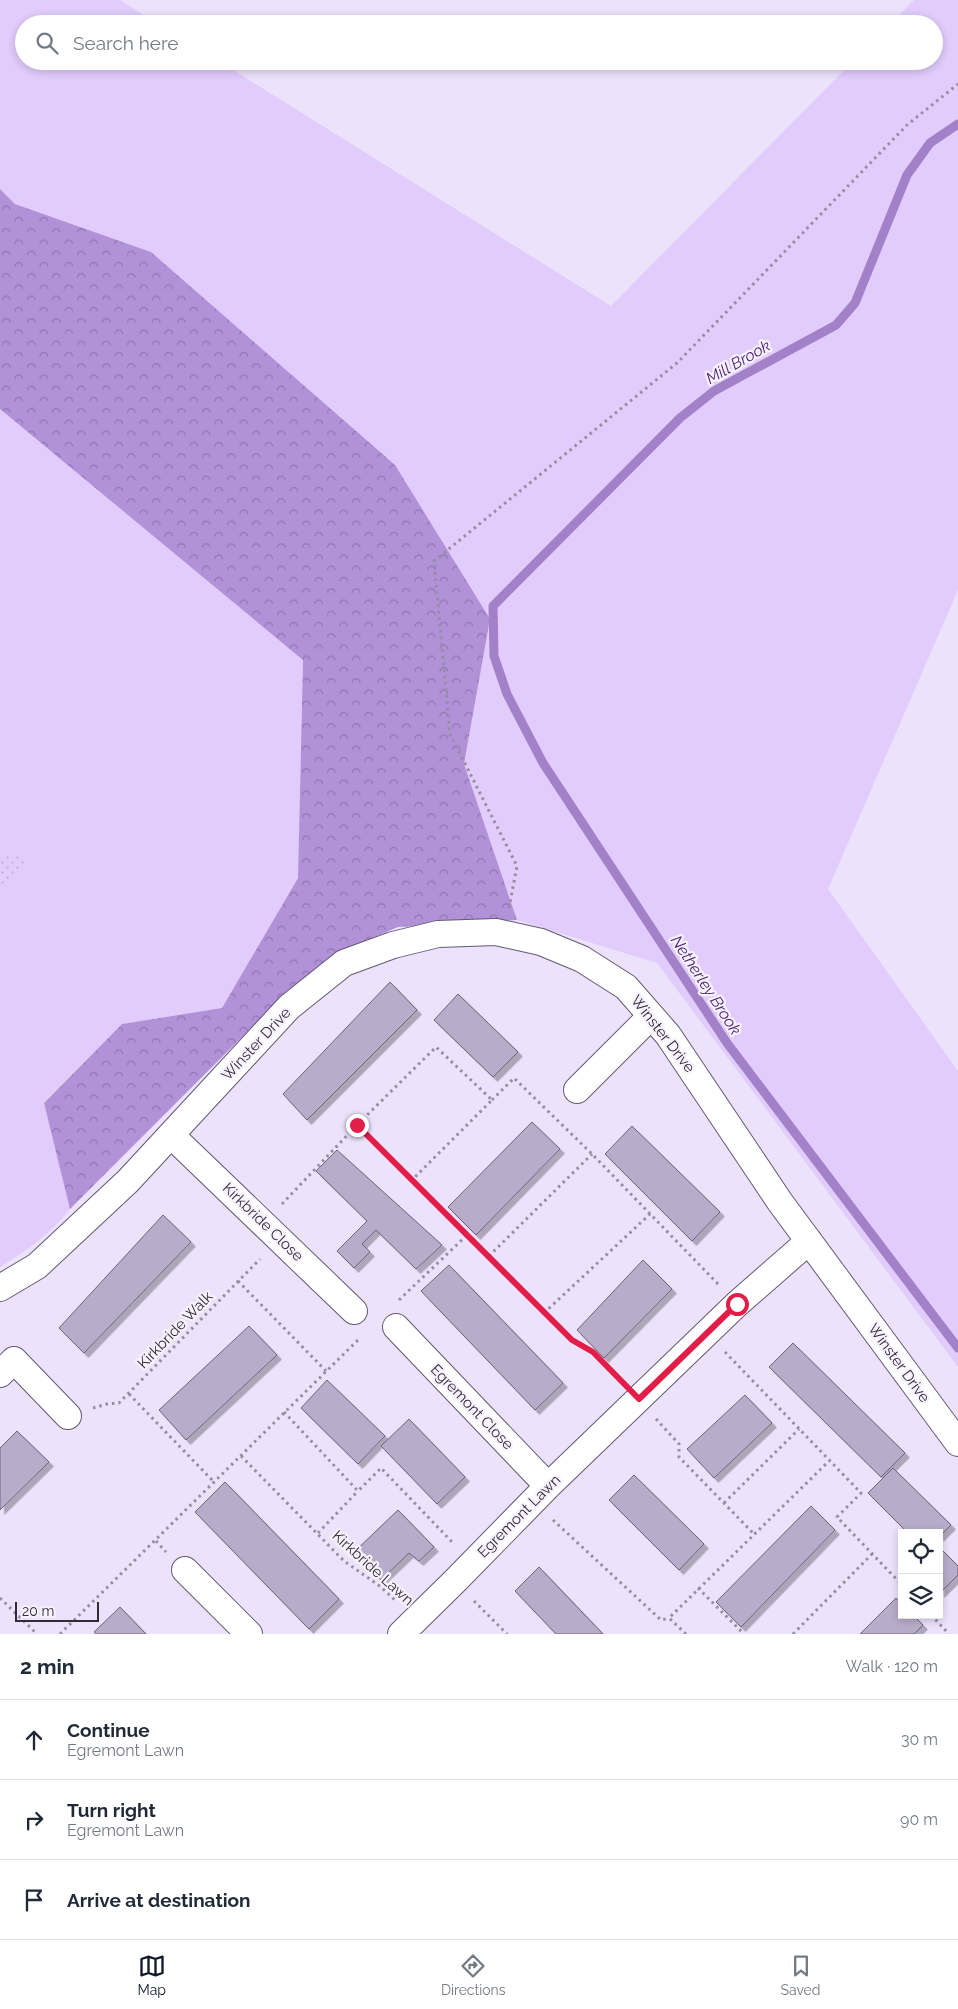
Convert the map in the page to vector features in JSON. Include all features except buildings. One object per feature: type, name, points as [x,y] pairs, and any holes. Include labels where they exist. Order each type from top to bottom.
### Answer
[{"type":"street","name":"Winster Drive","points":[[0,1288],[37,1266],[128,1181],[289,1007],[344,963],[392,945],[438,934],[496,932],[541,942],[582,959],[626,987],[668,1036],[780,1202],[958,1443]]},
{"type":"street","points":[[577,1090],[650,1016]]},
{"type":"street","name":"Kirkbride Close","points":[[170,1135],[272,1231],[360,1322]]},
{"type":"street","name":"Egremont Lawn","points":[[407,1627],[737,1304],[809,1240]]},
{"type":"street","name":"Egremont Close","points":[[396,1327],[541,1494]]},
{"type":"street","points":[[0,1374],[14,1360],[68,1416]]},
{"type":"street","points":[[185,1570],[249,1634]]},
{"type":"path","points":[[504,935],[517,866],[450,734],[434,561],[677,363],[907,125],[958,84]]},
{"type":"path","points":[[272,1231],[357,1125],[436,1048],[492,1100]]},
{"type":"path","points":[[412,1180],[514,1078],[557,1115],[592,1154],[737,1304]]},
{"type":"path","points":[[357,1125],[544,1313],[572,1340],[593,1352],[639,1399],[679,1444],[679,1457],[754,1534]]},
{"type":"path","points":[[489,1256],[592,1154]]},
{"type":"path","points":[[544,1313],[650,1214]]},
{"type":"path","name":"Kirkbride Walk","points":[[68,1416],[107,1404],[119,1403],[129,1394],[238,1281],[272,1231]]},
{"type":"path","points":[[398,1301],[467,1234]]},
{"type":"path","points":[[238,1281],[326,1371]]},
{"type":"path","points":[[60,1634],[326,1371],[360,1322]]},
{"type":"path","points":[[707,1334],[861,1493],[837,1516],[898,1581]]},
{"type":"path","points":[[129,1394],[214,1482]]},
{"type":"path","points":[[284,1412],[358,1491]]},
{"type":"path","points":[[724,1503],[799,1428]]},
{"type":"path","name":"Kirkbride Lawn","points":[[241,1456],[344,1560],[382,1587],[407,1627]]},
{"type":"path","points":[[541,1494],[661,1620],[669,1618],[829,1461]]},
{"type":"path","name":"Kirkbride Lawn","points":[[318,1533],[381,1468],[464,1573]]},
{"type":"path","points":[[793,1634],[872,1554]]},
{"type":"path","points":[[464,1573],[507,1634]]},
{"type":"path","points":[[698,1588],[744,1634]]},
{"type":"path","points":[[0,1598],[37,1634]]},
{"type":"path","points":[[669,1618],[686,1634]]},
{"type":"path","points":[[935,1619],[949,1634]]},
{"type":"shaded area","points":[[0,0],[120,0],[144,15],[15,15],[15,70],[233,70],[611,306],[844,70],[943,70],[943,15],[899,15],[914,0],[958,0],[958,590],[828,889],[958,1071],[958,1367],[657,963],[517,920],[464,764],[490,619],[151,252],[15,204],[0,189]]},
{"type":"shaded area","points":[[0,409],[303,659],[298,878],[222,1008],[122,1024],[44,1102],[70,1209],[38,1241],[0,1267]]},
{"type":"shaded area","points":[[16,853],[30,864],[0,890],[0,858]]},
{"type":"green space","points":[[0,189],[15,204],[151,252],[395,465],[490,619],[464,764],[517,920],[398,927],[341,951],[287,992],[70,1209],[44,1103],[122,1024],[222,1008],[298,878],[303,660],[0,409]]},
{"type":"waterway","name":"Netherley Brook","points":[[958,124],[930,143],[907,175],[855,303],[836,325],[714,391],[680,418],[493,606],[494,656],[507,694],[543,763],[727,1043],[958,1348]]},
{"type":"route","points":[[357,1125],[572,1340],[593,1352],[639,1399],[737,1304]]},
{"type":"water label","name":"Mill Brook","points":[[738,362]]}]
